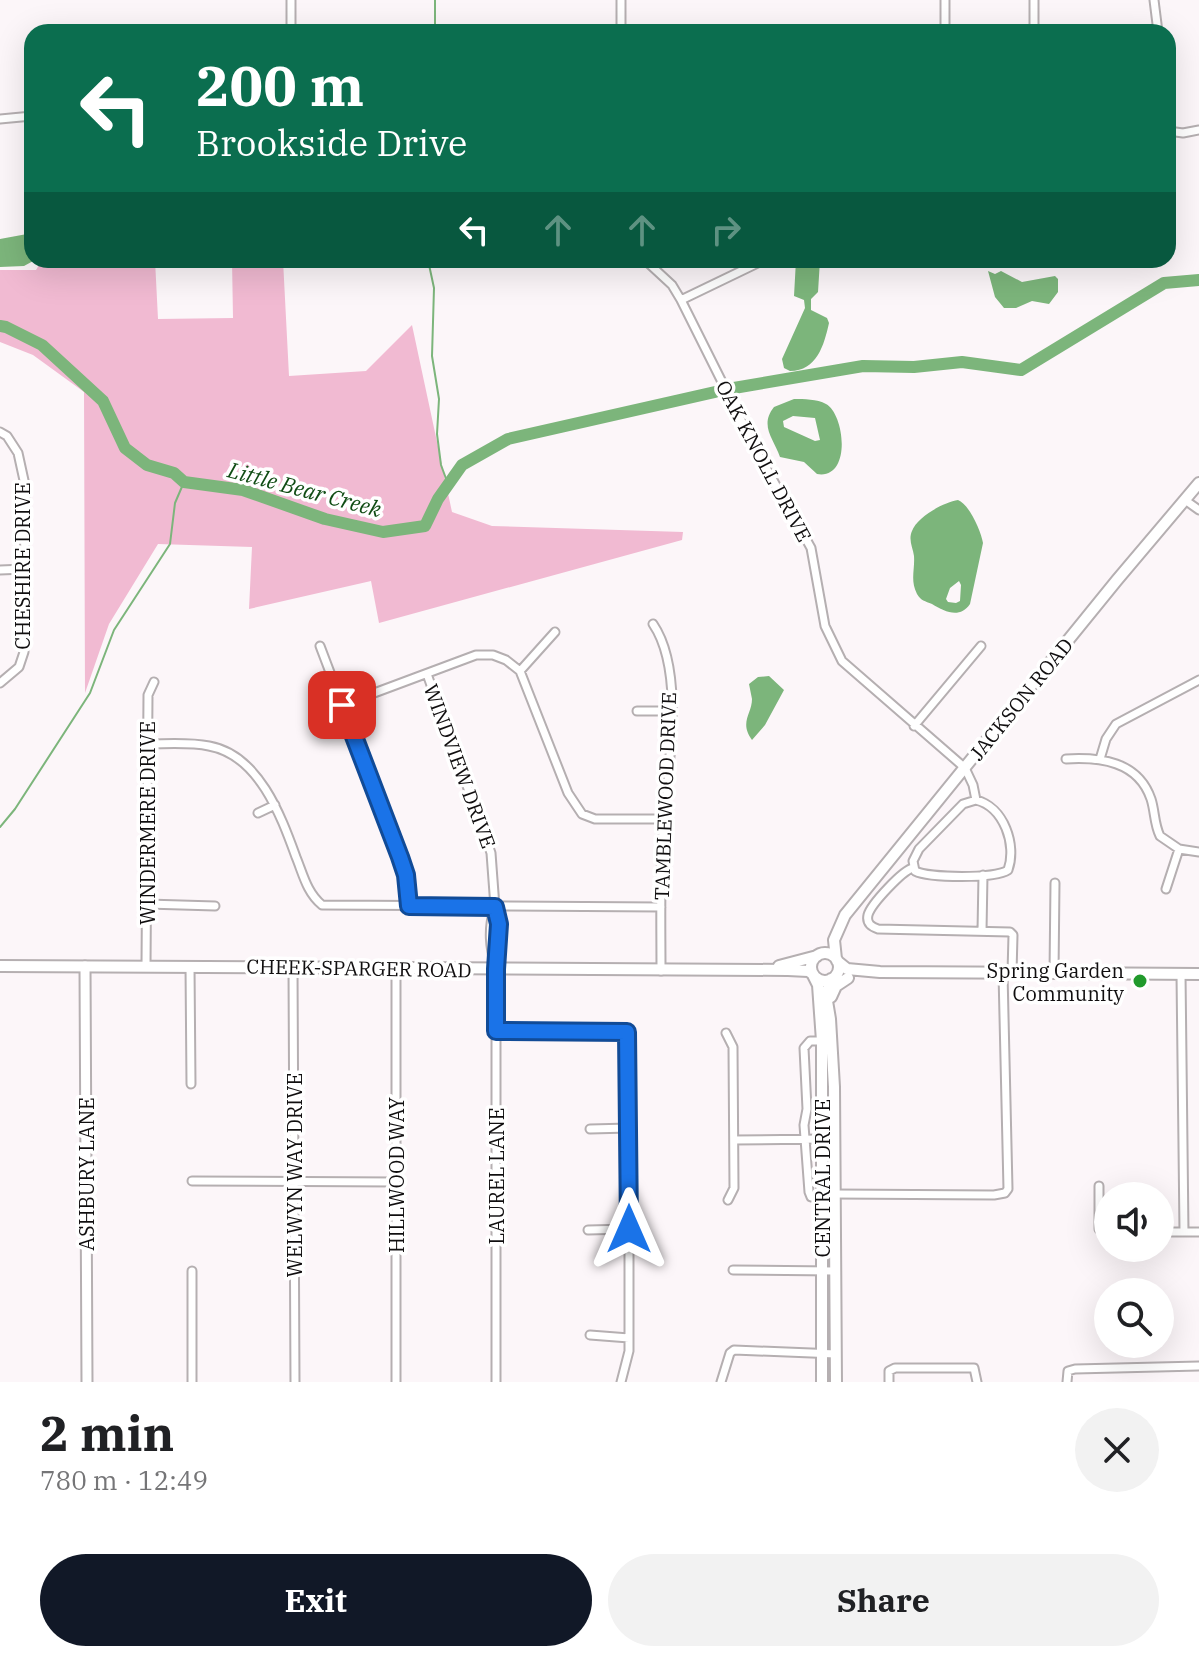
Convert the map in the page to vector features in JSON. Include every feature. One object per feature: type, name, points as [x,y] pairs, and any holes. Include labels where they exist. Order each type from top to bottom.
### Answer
[{"type":"main road","name":"JACKSON ROAD","points":[[818,955],[831,928],[845,915],[1199,483]]},
{"type":"main road","name":"JACKSON ROAD","points":[[837,960],[834,940],[845,915]]},
{"type":"main road","points":[[880,972],[823,981],[813,974],[811,966],[818,955],[827,954],[847,969],[880,972],[1199,974]]},
{"type":"main road","name":"CHEEK-SPARGER ROAD","points":[[766,970],[818,955]]},
{"type":"main road","points":[[832,979],[837,973],[837,960]]},
{"type":"main road","name":"CHEEK-SPARGER ROAD","points":[[0,966],[799,970],[813,974]]},
{"type":"main road","name":"CENTRAL DRIVE","points":[[813,974],[819,994],[822,1041],[822,1382]]},
{"type":"main road","points":[[830,1019],[832,993],[839,982],[848,978]]},
{"type":"main road","name":"CENTRAL DRIVE","points":[[832,979],[826,995],[830,1019],[834,1139],[836,1382]]},
{"type":"street","points":[[291,0],[291,24]]},
{"type":"street","points":[[621,0],[621,24]]},
{"type":"street","points":[[945,0],[945,24]]},
{"type":"street","points":[[1034,0],[1034,24]]},
{"type":"street","points":[[1154,0],[1157,24]]},
{"type":"street","points":[[0,119],[24,117]]},
{"type":"street","points":[[1176,132],[1199,130]]},
{"type":"street","name":"OAK KNOLL DRIVE","points":[[654,268],[672,285],[681,300],[755,448],[811,548],[825,626],[835,650],[842,661],[965,768]]},
{"type":"street","points":[[681,300],[747,268]]},
{"type":"street","name":"CHESHIRE DRIVE","points":[[0,683],[11,675],[22,660],[25,632],[23,472],[18,453],[1,433]]},
{"type":"street","points":[[1185,500],[1199,510]]},
{"type":"street","points":[[0,570],[25,569]]},
{"type":"street","name":"TAMBLEWOOD DRIVE","points":[[653,624],[661,636],[665,655],[671,711],[671,759],[664,819],[661,971]]},
{"type":"street","points":[[520,671],[555,632]]},
{"type":"street","points":[[320,646],[400,857],[406,875],[409,906]]},
{"type":"street","points":[[914,726],[981,646]]},
{"type":"street","points":[[342,705],[476,655],[487,654],[506,660],[520,671],[568,793],[582,814],[595,819],[664,819]]},
{"type":"street","name":"WINDVIEW DRIVE","points":[[427,674],[489,844],[499,924],[496,969]]},
{"type":"street","points":[[1100,759],[1106,739],[1116,724],[1199,680]]},
{"type":"street","name":"WINDERMERE DRIVE","points":[[146,966],[148,695],[154,682]]},
{"type":"street","points":[[637,711],[671,711]]},
{"type":"street","points":[[147,744],[195,745],[222,750],[246,766],[275,805],[311,893],[322,905],[661,907]]},
{"type":"street","points":[[1066,759],[1100,759],[1127,768],[1139,777],[1148,791],[1160,836],[1179,849],[1199,852]]},
{"type":"street","points":[[965,768],[976,800]]},
{"type":"street","points":[[976,800],[986,803],[1006,828],[1011,862],[1008,870],[1001,875],[926,875],[913,868],[919,849],[963,804],[976,800]]},
{"type":"street","points":[[258,813],[275,805]]},
{"type":"street","points":[[1166,889],[1179,849]]},
{"type":"street","points":[[834,1194],[994,1195],[1005,1193],[1010,1182],[1008,973],[1012,933],[878,929],[871,926],[868,921],[870,912],[903,872],[913,868]]},
{"type":"street","points":[[982,931],[983,875]]},
{"type":"street","points":[[1054,973],[1055,883]]},
{"type":"street","points":[[147,904],[215,906]]},
{"type":"street","name":"ASHBURY LANE","points":[[85,966],[87,1382]]},
{"type":"street","points":[[190,966],[191,1084]]},
{"type":"street","name":"WELWYN WAY DRIVE","points":[[293,967],[295,1382]]},
{"type":"street","name":"HILLWOOD WAY","points":[[396,968],[396,1382]]},
{"type":"street","name":"LAUREL LANE","points":[[496,969],[496,1382]]},
{"type":"street","points":[[1181,974],[1184,1232]]},
{"type":"street","points":[[496,1031],[627,1032],[629,1338],[626,1371],[621,1382]]},
{"type":"street","points":[[726,1033],[733,1047],[734,1188],[728,1200]]},
{"type":"street","points":[[822,1041],[810,1041],[804,1048],[807,1085],[804,1139],[809,1192],[811,1197],[822,1198]]},
{"type":"street","points":[[590,1129],[629,1128]]},
{"type":"street","points":[[734,1140],[834,1139]]},
{"type":"street","points":[[192,1181],[396,1182]]},
{"type":"street","points":[[588,1230],[629,1229]]},
{"type":"street","points":[[1174,1232],[1199,1232]]},
{"type":"street","points":[[733,1270],[834,1271]]},
{"type":"street","points":[[192,1271],[192,1382]]},
{"type":"street","points":[[590,1335],[629,1338]]},
{"type":"street","points":[[721,1382],[730,1353],[734,1350],[836,1354]]},
{"type":"street","points":[[1067,1382],[1069,1370],[1199,1366]]},
{"type":"street","points":[[889,1377],[895,1368],[974,1368],[977,1378]]},
{"type":"shaded area","points":[[24,235],[24,266],[0,267],[0,239]]},
{"type":"shaded area","points":[[155,268],[158,319],[233,318],[232,268],[283,268],[289,376],[366,371],[412,325],[452,512],[492,526],[683,532],[682,540],[379,623],[371,581],[249,609],[252,547],[158,544],[109,624],[85,693],[84,392],[33,355],[0,342],[0,270]]},
{"type":"shaded area","points":[[796,268],[820,268],[818,292],[811,299],[811,310],[827,318],[829,323],[822,348],[807,367],[790,371],[784,368],[782,359],[805,308],[804,300],[794,296]]},
{"type":"shaded area","points":[[988,271],[995,274],[1001,271],[1022,282],[1055,276],[1058,292],[1049,304],[1032,301],[1016,308],[1004,308],[995,297]]},
{"type":"shaded area","points":[[794,399],[806,399],[822,402],[833,410],[842,445],[836,467],[828,473],[817,474],[804,462],[780,457],[768,426],[774,407]],"holes":[[[793,416],[815,418],[820,440],[815,441],[784,427],[783,421]]]},
{"type":"shaded area","points":[[958,500],[970,512],[983,543],[970,604],[957,613],[942,609],[917,594],[911,541],[912,531],[919,521]],"holes":[[[959,581],[960,601],[948,602],[946,599],[950,588]]]},
{"type":"shaded area","points":[[769,676],[784,690],[765,725],[752,740],[747,728],[752,699],[749,684],[758,677]]},
{"type":"waterway","points":[[435,0],[435,24]]},
{"type":"waterway","points":[[430,268],[434,288],[432,356],[439,399],[437,434],[441,465],[448,484]]},
{"type":"waterway","name":"Little Bear Creek","points":[[728,389],[863,366],[914,367],[962,362],[1021,370],[1164,283],[1199,280]]},
{"type":"waterway","name":"Little Bear Creek","points":[[0,326],[42,345],[103,401],[125,448],[147,465],[174,473],[184,482],[243,490],[325,519],[383,532],[425,526],[438,499],[462,465],[508,439],[715,392]]},
{"type":"waterway","points":[[0,827],[15,809],[90,693],[114,630],[170,544],[175,503],[184,482]]},
{"type":"place","name":"Spring Garden Community","points":[[1140,981]]},
{"type":"route","points":[[342,705],[406,875],[409,906],[495,907],[499,924],[496,1031],[627,1032],[629,1229]]}]
